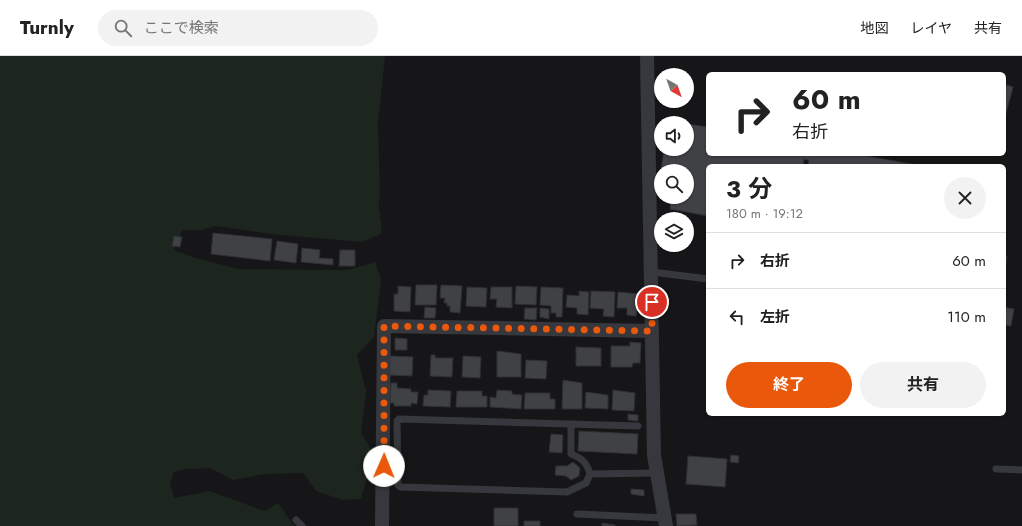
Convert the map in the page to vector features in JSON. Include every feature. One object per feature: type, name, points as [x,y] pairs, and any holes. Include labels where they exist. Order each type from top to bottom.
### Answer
[{"type":"street","points":[[647,56],[652,272],[654,455],[666,522]]},
{"type":"street","points":[[382,526],[384,326],[652,331]]},
{"type":"lane","points":[[652,272],[706,278]]},
{"type":"lane","points":[[571,424],[571,454],[580,457],[588,466],[590,474],[586,483],[567,492],[400,487],[398,485],[397,421],[399,419],[571,424],[638,426]]},
{"type":"lane","points":[[996,469],[1022,470]]},
{"type":"lane","points":[[590,474],[657,473]]},
{"type":"lane","points":[[577,514],[666,522]]},
{"type":"lane","points":[[296,520],[302,526]]},
{"type":"shaded area","points":[[0,56],[385,56],[378,122],[379,206],[381,234],[363,242],[271,234],[216,226],[201,230],[182,230],[174,250],[192,257],[238,269],[348,270],[375,262],[381,279],[374,337],[357,355],[366,391],[361,432],[374,455],[361,499],[343,500],[316,491],[303,473],[265,474],[233,480],[210,468],[185,469],[174,472],[170,483],[174,498],[210,491],[264,511],[278,503],[294,526],[0,526]]},
{"type":"building","points":[[1006,85],[1013,87],[1006,113]]},
{"type":"building","points":[[694,125],[706,127],[706,156],[867,156],[911,164],[808,164],[809,160],[804,159],[803,164],[706,164],[706,216],[694,213],[694,212],[670,209],[671,204],[694,204],[694,164],[662,164],[663,156],[694,156]]},
{"type":"building","points":[[213,233],[272,239],[270,261],[211,254]]},
{"type":"building","points":[[174,236],[182,237],[180,247],[172,246]]},
{"type":"building","points":[[277,241],[298,244],[296,263],[274,260]]},
{"type":"building","points":[[302,248],[320,250],[319,258],[333,259],[333,265],[301,262]]},
{"type":"building","points":[[340,250],[355,250],[355,266],[339,266]]},
{"type":"building","points":[[416,285],[437,285],[436,305],[415,305]]},
{"type":"building","points":[[441,285],[462,286],[460,313],[450,312],[450,306],[447,306],[447,303],[444,303],[445,298],[440,298]]},
{"type":"building","points":[[398,286],[411,287],[410,312],[394,311],[394,294],[398,294]]},
{"type":"building","points":[[516,286],[537,287],[536,305],[515,304]]},
{"type":"building","points":[[467,287],[487,288],[486,307],[466,306]]},
{"type":"building","points":[[491,287],[512,287],[512,308],[496,307],[497,299],[490,299]]},
{"type":"building","points":[[541,287],[563,288],[562,317],[556,317],[556,313],[551,313],[551,306],[540,305]]},
{"type":"building","points":[[579,291],[589,292],[588,315],[577,314],[577,308],[566,307],[567,295],[579,296]]},
{"type":"building","points":[[591,291],[615,292],[614,317],[603,316],[604,309],[590,308]]},
{"type":"building","points":[[618,292],[639,294],[636,316],[627,315],[627,308],[617,308]]},
{"type":"building","points":[[425,307],[436,308],[435,318],[424,318]]},
{"type":"building","points":[[1006,307],[1014,309],[1011,326],[1006,325]]},
{"type":"building","points":[[525,308],[537,308],[536,320],[524,319]]},
{"type":"building","points":[[540,308],[549,309],[549,319],[540,317]]},
{"type":"building","points":[[395,338],[407,339],[407,350],[395,350]]},
{"type":"building","points":[[630,342],[641,343],[640,363],[633,363],[632,367],[611,367],[611,346],[630,346]]},
{"type":"building","points":[[576,347],[601,348],[601,366],[576,366]]},
{"type":"building","points":[[497,351],[521,354],[521,377],[497,377]]},
{"type":"building","points":[[431,355],[435,355],[435,358],[453,358],[452,377],[430,376]]},
{"type":"building","points":[[390,356],[413,357],[412,376],[389,375]]},
{"type":"building","points":[[463,356],[481,357],[480,378],[462,377]]},
{"type":"building","points":[[526,360],[547,361],[546,379],[525,378]]},
{"type":"building","points":[[563,380],[582,383],[582,409],[562,409]]},
{"type":"building","points":[[391,383],[397,383],[397,388],[411,389],[411,392],[418,392],[417,404],[411,403],[411,406],[394,406],[394,403],[390,403]]},
{"type":"building","points":[[428,390],[451,391],[450,407],[423,406],[424,395],[428,395]]},
{"type":"building","points":[[497,390],[512,391],[512,394],[522,395],[521,409],[490,407],[490,397],[496,398]]},
{"type":"building","points":[[613,390],[635,393],[634,411],[612,410]]},
{"type":"building","points":[[457,391],[482,391],[482,396],[487,396],[487,407],[456,407]]},
{"type":"building","points":[[586,392],[608,395],[608,409],[585,408]]},
{"type":"building","points":[[525,393],[550,393],[550,399],[555,399],[555,409],[524,409]]},
{"type":"building","points":[[628,414],[638,415],[638,421],[628,420]]},
{"type":"building","points":[[579,431],[638,434],[637,454],[578,451]]},
{"type":"building","points":[[551,434],[563,435],[562,453],[549,452]]},
{"type":"building","points":[[731,455],[739,456],[738,463],[730,462]]},
{"type":"building","points":[[688,456],[727,459],[725,487],[686,484]]},
{"type":"building","points":[[573,462],[580,468],[579,476],[571,480],[566,476],[555,475],[556,466],[567,466]]},
{"type":"building","points":[[631,489],[644,490],[644,496],[631,494]]},
{"type":"building","points":[[494,508],[518,508],[518,526],[494,526]]},
{"type":"building","points":[[676,514],[696,514],[697,525],[677,526]]},
{"type":"building","points":[[524,521],[540,521],[540,526],[524,526]]},
{"type":"building","points":[[602,523],[615,525],[615,526],[602,526]]},
{"type":"route","points":[[384,466],[384,326],[652,331],[652,302]]}]
